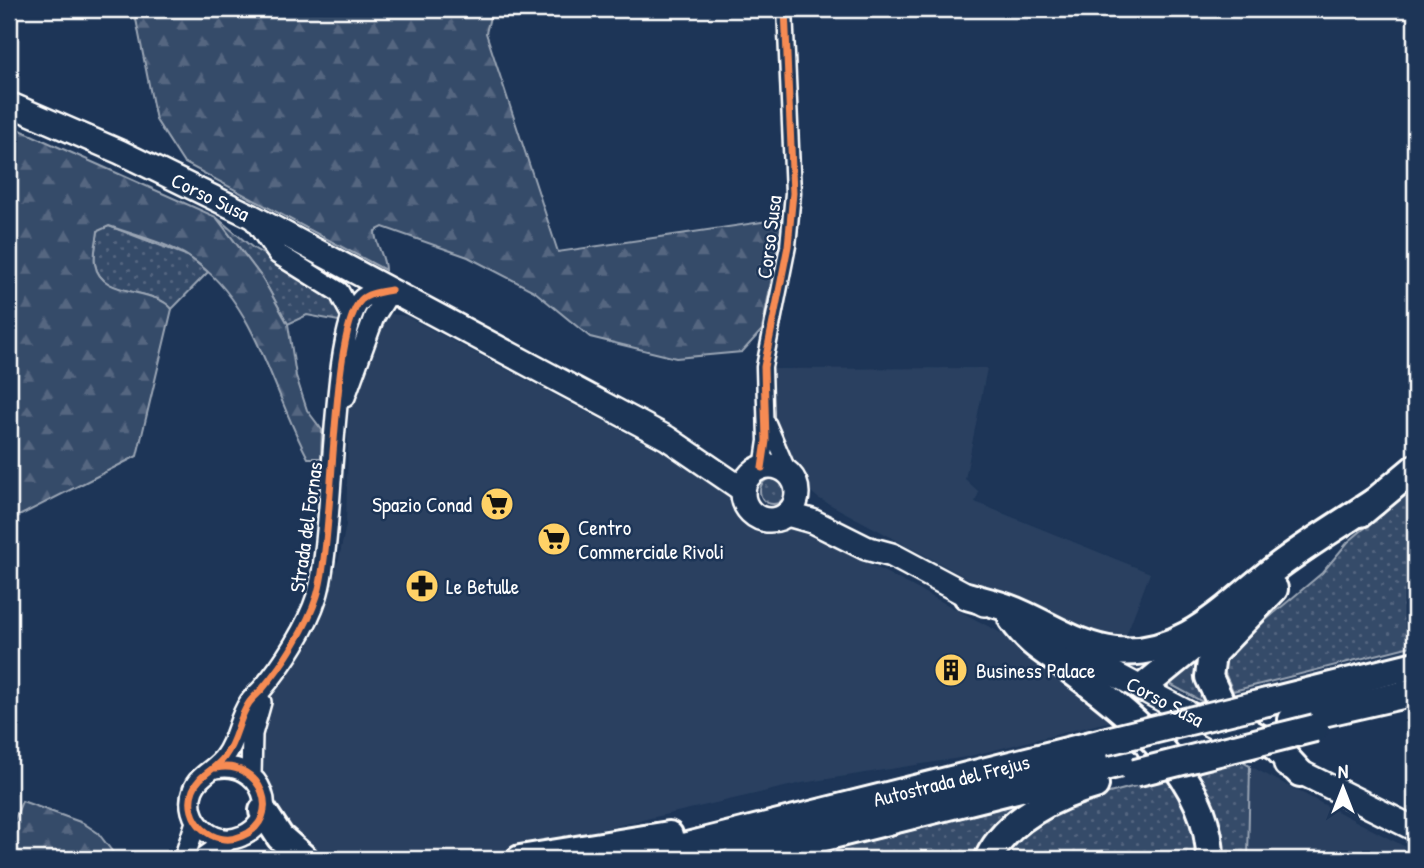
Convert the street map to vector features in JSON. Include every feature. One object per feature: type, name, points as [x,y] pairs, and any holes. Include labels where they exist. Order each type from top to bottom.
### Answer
[{"type":"highway","points":[[1300,773],[1278,748],[1238,726],[1227,716],[1216,698],[1209,665],[1221,642],[1289,574],[1415,468]]},
{"type":"highway","points":[[967,596],[1008,608],[1087,644],[1116,651],[1144,650],[1188,635],[1214,619],[1284,562],[1374,502]]},
{"type":"highway","points":[[1142,688],[1264,590],[1289,574]]},
{"type":"highway","points":[[1012,619],[1029,643],[1097,689],[1178,769],[1200,807],[1208,830],[1210,859]]},
{"type":"highway","name":"Autostrada del Frejus","points":[[635,859],[1409,665]]},
{"type":"highway","name":"Autostrada del Frejus","points":[[736,859],[1130,768],[1415,692]]},
{"type":"highway","points":[[988,859],[1009,830],[1030,814],[1130,768]]},
{"type":"highway","points":[[263,811],[280,837],[305,859]]},
{"type":"highway","points":[[520,859],[669,835],[750,817],[806,817]]},
{"type":"main road","name":"Corso Susa","points":[[9,104],[120,152],[251,216],[667,438],[753,477]]},
{"type":"main road","points":[[778,468],[794,484],[796,501],[787,514],[772,520],[757,517],[746,506],[753,477],[778,468]]},
{"type":"main road","name":"Corso Susa","points":[[794,484],[873,536],[892,555]]},
{"type":"main road","name":"Corso Susa","points":[[787,514],[812,521],[866,548],[892,555],[1378,814],[1412,823]]},
{"type":"street","name":"Corso Susa","points":[[753,477],[766,419],[764,368],[788,246],[793,193],[785,9]]},
{"type":"street","points":[[251,216],[278,254],[339,292],[351,314],[364,296],[391,290]]},
{"type":"street","name":"Strada del Fornas","points":[[339,407],[348,393],[374,317],[391,290]]},
{"type":"street","name":"Strada del Fornas","points":[[216,768],[232,745],[249,702],[264,687],[305,622],[321,582],[339,407],[339,383],[351,314]]},
{"type":"street","name":"Corso Susa","points":[[766,419],[794,484]]},
{"type":"street","name":"Strada del Fornas","points":[[251,775],[252,734],[264,687]]},
{"type":"street","points":[[184,859],[196,822],[191,801],[193,790],[206,773],[216,768],[234,767],[251,775],[262,791],[263,811],[251,830],[230,839],[202,859]]},
{"type":"street","points":[[196,822],[210,835],[230,839]]},
{"type":"shaded area","points":[[391,314],[406,316],[715,480],[736,498],[751,522],[771,531],[790,526],[801,528],[1028,647],[1115,720],[966,757],[802,783],[529,846],[458,859],[318,858],[299,845],[285,829],[267,791],[259,737],[262,714],[274,686],[324,599],[339,559],[346,525],[349,405],[383,320]]},
{"type":"shaded area","points":[[987,368],[965,479],[979,492],[975,502],[1150,573],[1123,643],[1038,616],[818,498],[809,490],[806,472],[783,446],[775,429],[771,369]]},
{"type":"shaded area","points":[[1250,766],[1415,852],[1415,859],[1248,859]]},
{"type":"green space","points":[[134,9],[492,9],[486,33],[558,252],[783,219],[762,330],[742,352],[676,358],[590,337],[534,291],[468,257],[383,227],[375,231],[385,270],[183,162],[156,120]]},
{"type":"green space","points":[[9,125],[216,217],[263,279],[288,324],[296,376],[307,410],[322,430],[321,458],[308,458],[247,323],[232,298],[212,276],[180,252],[109,226],[98,231],[95,264],[99,275],[117,288],[153,297],[172,309],[137,456],[9,521]]},
{"type":"green space","points":[[216,217],[253,248],[335,296],[344,322],[307,315],[288,324],[263,279]]},
{"type":"green space","points":[[109,226],[188,256],[208,272],[172,309],[153,297],[106,283],[95,264],[95,252],[98,230]]},
{"type":"green space","points":[[773,478],[783,481],[786,491],[783,501],[773,504],[763,501],[760,491],[763,481]]},
{"type":"green space","points":[[1415,486],[1415,645],[1233,691],[1222,667],[1223,656],[1322,573],[1348,542]]},
{"type":"green space","points":[[1194,662],[1199,686],[1208,705],[1168,683]]},
{"type":"green space","points":[[1239,760],[1250,766],[1248,859],[1223,859],[1215,811],[1194,772]]},
{"type":"green space","points":[[1170,777],[1196,828],[1200,859],[998,859],[1024,829],[1079,801]]},
{"type":"green space","points":[[22,801],[83,823],[98,833],[118,859],[9,859],[9,833]]},
{"type":"green space","points":[[1021,803],[989,830],[973,859],[800,858]]},
{"type":"cycle path","points":[[762,468],[766,441],[764,367],[788,246],[793,193],[785,9]]},
{"type":"cycle path","points":[[216,768],[232,768],[245,772],[256,781],[262,792],[262,817],[255,828],[242,836],[221,838],[202,829],[192,811],[193,790],[199,780],[225,756],[245,709],[287,656],[313,608],[323,568],[338,392],[351,319],[361,300],[375,293],[391,290]]},
{"type":"place","name":"Spazio Conad","points":[[497,504]]},
{"type":"place","name":"Centro Commerciale Rivoli","points":[[554,539]]},
{"type":"place","name":"Le Betulle","points":[[422,586]]},
{"type":"place","name":"Business Palace","points":[[951,670]]}]
